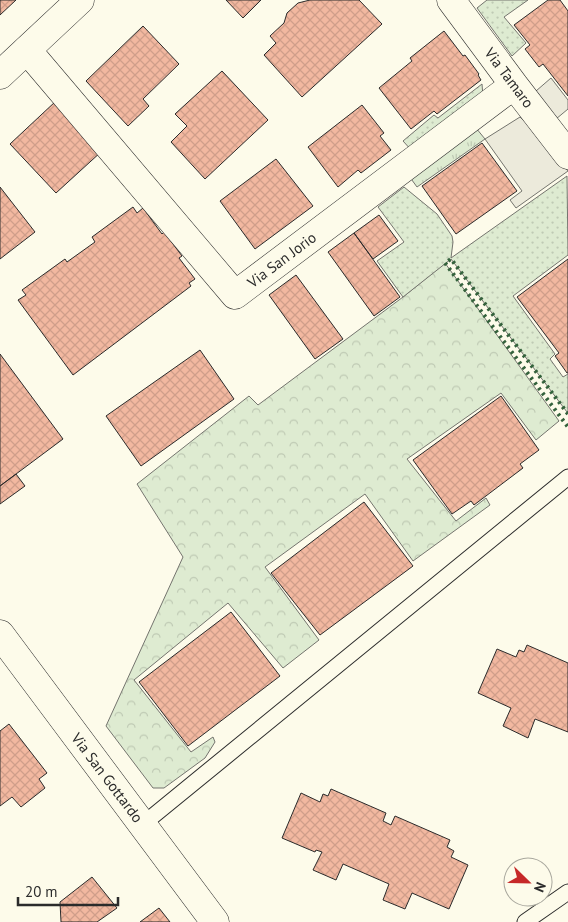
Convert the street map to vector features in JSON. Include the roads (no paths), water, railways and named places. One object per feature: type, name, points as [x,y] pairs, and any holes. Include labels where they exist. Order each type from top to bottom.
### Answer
[{"type":"street","points":[[0,75],[80,0]]},
{"type":"street","name":"Via Tamaro","points":[[451,0],[568,155]]},
{"type":"street","name":"Via San Jorio","points":[[27,50],[235,295],[514,85]]},
{"type":"street","name":"Via San Gottardo","points":[[0,634],[215,922]]},
{"type":"lane","points":[[142,825],[568,477]]},
{"type":"lane","points":[[525,922],[568,892]]}]
